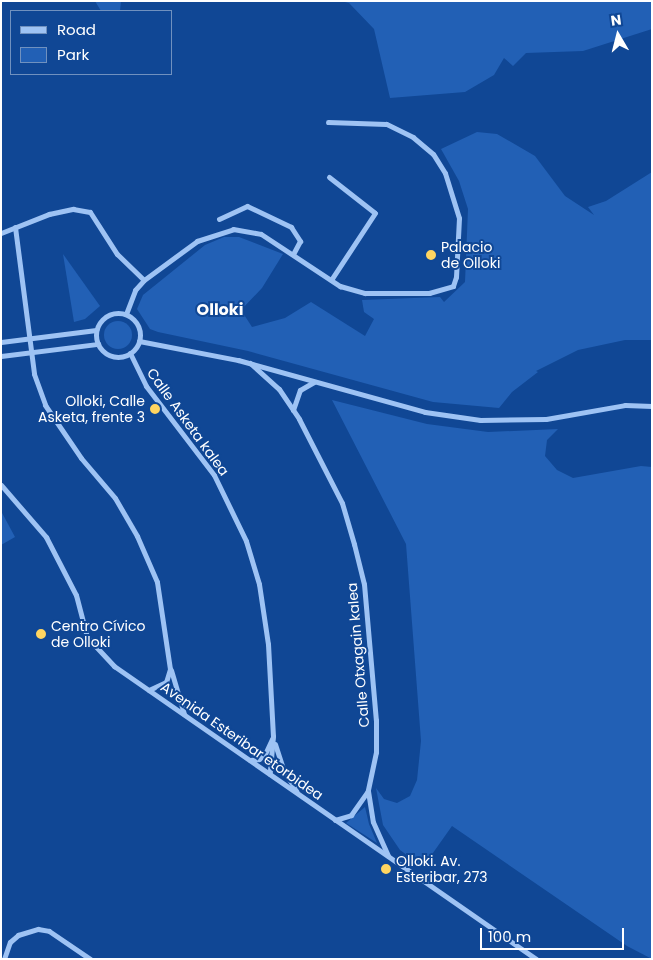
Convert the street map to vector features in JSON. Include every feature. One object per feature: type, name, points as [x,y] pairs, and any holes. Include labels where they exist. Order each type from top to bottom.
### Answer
[{"type":"street","points":[[126,314],[135,290],[144,280],[197,241],[233,229],[262,234],[330,280],[365,293],[446,291],[453,286],[456,277],[459,218],[445,173],[433,154],[413,137],[386,124],[328,122]]},
{"type":"street","points":[[329,178],[375,213],[330,280]]},
{"type":"street","points":[[219,219],[248,206],[291,227],[300,241],[292,254]]},
{"type":"street","points":[[1,233],[50,214],[73,209],[90,212],[117,254],[144,280]]},
{"type":"street","points":[[15,227],[34,374],[45,405],[81,458],[115,498],[137,536],[157,582],[170,669],[184,715]]},
{"type":"street","points":[[1,342],[96,330],[111,314],[126,314],[139,328],[139,341],[130,353],[123,357],[108,355],[98,344],[96,330]]},
{"type":"street","points":[[139,341],[250,363],[425,412],[480,420],[546,419],[625,405],[652,406]]},
{"type":"street","points":[[1,356],[98,344]]},
{"type":"street","name":"Calle Asketa kalea","points":[[130,353],[146,386],[214,475],[246,541],[259,584],[266,620],[273,736],[270,774]]},
{"type":"street","name":"Calle Otxagain kalea","points":[[250,363],[279,389],[293,410],[321,457],[342,503],[364,584],[376,720],[376,752],[368,791],[373,822],[388,856]]},
{"type":"street","points":[[293,410],[300,390],[315,382]]},
{"type":"street","name":"Avenida Esteribar etorbidea","points":[[1,484],[46,537],[76,595],[87,637],[114,666],[536,959]]},
{"type":"street","points":[[149,690],[166,682],[170,669]]},
{"type":"street","points":[[250,760],[259,759],[265,754],[273,736]]},
{"type":"street","name":"Calle Asketa kalea","points":[[273,736],[283,769],[297,793]]},
{"type":"street","name":"Calle Otxagain kalea","points":[[335,820],[351,815],[368,791]]},
{"type":"street","points":[[4,959],[10,942],[18,935],[38,929],[49,931],[90,959]]},
{"type":"green space","points":[[95,1],[121,1],[120,10],[100,10]]},
{"type":"green space","points":[[341,1],[652,1],[652,29],[583,51],[526,53],[513,66],[504,58],[494,75],[465,92],[390,98],[374,29],[349,3]]},
{"type":"green space","points":[[477,132],[497,134],[535,156],[565,196],[594,215],[588,207],[606,201],[652,172],[652,340],[625,340],[578,350],[536,371],[538,372],[512,392],[499,408],[433,402],[248,351],[158,332],[150,329],[137,309],[143,295],[205,245],[224,237],[239,237],[283,254],[262,288],[241,310],[252,327],[285,318],[311,302],[365,336],[374,319],[364,312],[362,300],[440,297],[444,302],[465,282],[468,209],[459,181],[441,149]]},
{"type":"green space","points":[[63,254],[100,306],[85,319],[74,322]]},
{"type":"green space","points":[[118,321],[128,325],[132,335],[128,345],[118,349],[108,345],[104,335],[108,325]]},
{"type":"green space","points":[[332,400],[427,424],[488,432],[558,429],[547,440],[545,456],[557,470],[573,478],[641,466],[652,467],[652,959],[627,946],[452,826],[423,867],[400,850],[383,825],[376,788],[384,799],[397,803],[410,796],[417,780],[421,741],[406,544]]},
{"type":"green space","points":[[1,511],[15,537],[1,545]]},
{"type":"green space","points":[[365,807],[369,824],[377,843],[346,823]]},
{"type":"place","name":"Palacio de Olloki","points":[[431,255]]},
{"type":"place","name":"Olloki, Calle Asketa, frente 3","points":[[155,409]]},
{"type":"place","name":"Centro Cívico de Olloki","points":[[41,634]]},
{"type":"place","name":"Olloki. Av. Esteribar, 273","points":[[386,869]]},
{"type":"district","name":"Olloki","points":[[220,310]]}]
